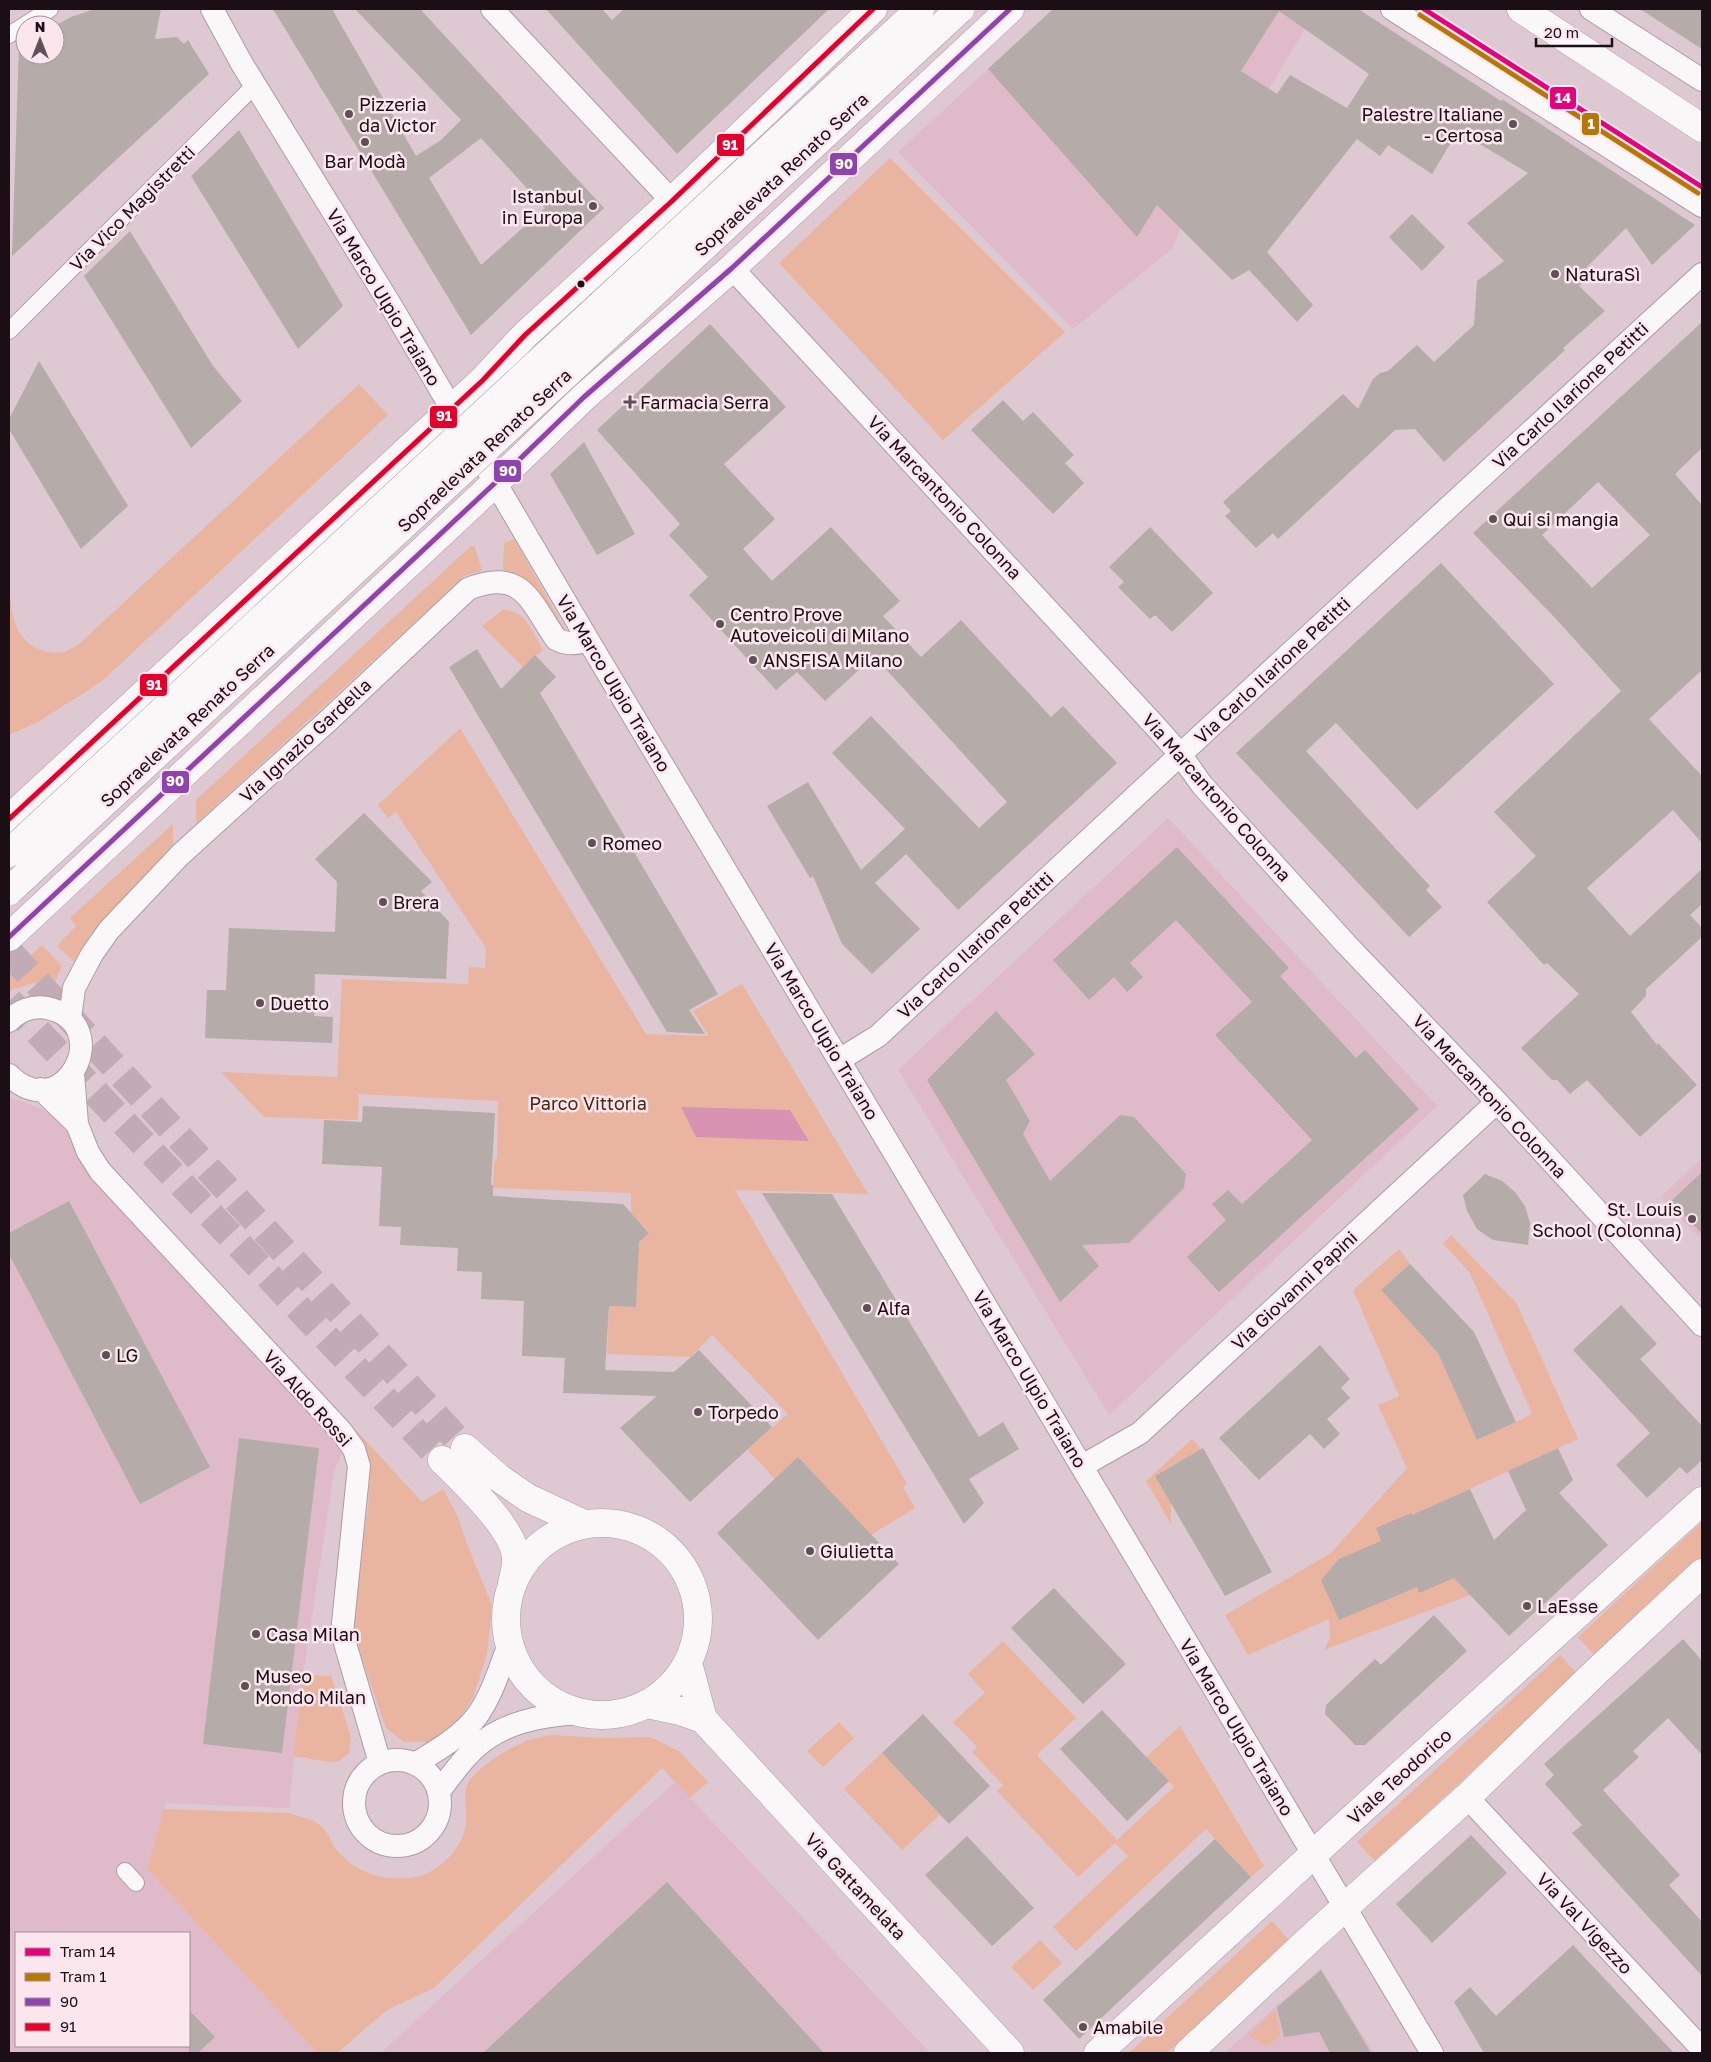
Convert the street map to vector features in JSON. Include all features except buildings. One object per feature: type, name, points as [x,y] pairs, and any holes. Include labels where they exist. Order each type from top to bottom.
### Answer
[{"type":"main road","points":[[9,819],[451,410],[525,335],[672,201],[873,9]]},
{"type":"main road","name":"Sopraelevata Renato Serra","points":[[9,853],[920,9]]},
{"type":"main road","name":"Sopraelevata Renato Serra","points":[[9,891],[960,9]]},
{"type":"main road","points":[[9,937],[396,576],[584,397],[732,268],[1010,9]]},
{"type":"main road","points":[[1521,9],[1702,128]]},
{"type":"main road","points":[[525,335],[522,371],[538,393],[558,403],[584,397]]},
{"type":"main road","points":[[349,504],[379,510],[401,524],[408,552],[396,576]]},
{"type":"main road","points":[[512,1585],[523,1563],[540,1545],[561,1532],[584,1524],[615,1523],[644,1532],[670,1549],[688,1574],[698,1603],[698,1634],[688,1663],[671,1687],[647,1704],[626,1712],[603,1715],[580,1713],[556,1703],[535,1688],[519,1668],[509,1644],[506,1614],[516,1557],[510,1538],[481,1500],[453,1454],[499,1478],[528,1498],[584,1524]]},
{"type":"main road","name":"Viale Teodorico","points":[[1098,2053],[1702,1500]]},
{"type":"main road","points":[[1188,2053],[1312,1937],[1468,1797],[1597,1671],[1702,1573]]},
{"type":"main road","name":"Via Gattamelata","points":[[688,1663],[702,1719]]},
{"type":"main road","name":"Via Gattamelata","points":[[647,1704],[680,1711],[702,1719],[1010,2053]]},
{"type":"street","points":[[9,35],[50,9]]},
{"type":"street","name":"Via Marco Ulpio Traiano","points":[[212,9],[255,85],[390,304],[588,640],[1432,2053]]},
{"type":"street","points":[[492,9],[672,201]]},
{"type":"street","points":[[1392,9],[1702,206]]},
{"type":"street","points":[[1590,9],[1702,80]]},
{"type":"street","name":"Via Vico Magistretti","points":[[9,330],[255,85]]},
{"type":"street","name":"Via Marcantonio Colonna","points":[[732,268],[952,504],[1180,754],[1202,785],[1221,807],[1346,944],[1497,1102],[1702,1325]]},
{"type":"street","name":"Via Carlo Ilarione Petitti","points":[[839,1060],[878,1036],[1180,754],[1702,274]]},
{"type":"street","name":"Via Ignazio Gardella","points":[[70,1019],[74,988],[92,954],[109,930],[180,855],[330,719],[468,588],[495,581],[516,586],[525,592],[556,639],[563,643],[574,644],[588,640]]},
{"type":"street","points":[[9,1022],[24,1010],[38,1007],[58,1010],[70,1019],[78,1032],[82,1046],[80,1061],[73,1074],[57,1086],[41,1089],[26,1087],[9,1075]]},
{"type":"street","name":"Via Aldo Rossi","points":[[73,1074],[77,1124],[88,1152],[111,1184],[341,1431],[354,1449],[359,1466],[342,1633],[380,1763]]},
{"type":"street","name":"Via Aldo Rossi","points":[[41,1089],[77,1124]]},
{"type":"street","name":"Via Giovanni Papini","points":[[1082,1466],[1140,1433],[1497,1102]]},
{"type":"street","points":[[415,1764],[451,1740],[477,1716],[490,1692],[509,1644]]},
{"type":"street","points":[[439,1792],[474,1749],[500,1731],[538,1718],[580,1713]]},
{"type":"street","points":[[404,1760],[415,1764],[426,1770],[434,1780],[439,1792],[440,1805],[437,1820],[429,1832],[418,1840],[404,1845],[390,1845],[376,1840],[365,1831],[357,1819],[354,1805],[356,1791],[361,1779],[369,1770],[380,1763],[404,1760]]},
{"type":"street","name":"Via Val Vigezzo","points":[[1468,1797],[1702,2049]]},
{"type":"shaded area","points":[[1053,9],[1317,9],[1269,89],[1180,228],[1173,248],[1073,329],[898,152]]},
{"type":"shaded area","points":[[1168,818],[1437,1106],[1109,1415],[898,1070]]},
{"type":"shaded area","points":[[9,1098],[50,1113],[110,1166],[354,1428],[334,1472],[303,1675],[289,1808],[166,1803],[147,1869],[317,2053],[9,2053]]},
{"type":"shaded area","points":[[681,1107],[790,1110],[809,1141],[696,1137]]},
{"type":"shaded area","name":"St. Louis School (Colonna)","points":[[1702,1158],[1702,1241],[1661,1197]]},
{"type":"shaded area","points":[[675,1782],[930,2053],[381,2053]]},
{"type":"shaded area","points":[[1321,1969],[1374,2053],[1225,2053],[1276,2006]]},
{"type":"green space","points":[[890,158],[1065,332],[943,440],[779,263]]},
{"type":"green space","points":[[359,384],[388,415],[101,682],[38,722],[9,735],[9,591],[16,626],[29,643],[42,650],[56,653],[66,651],[78,645]]},
{"type":"green space","points":[[514,539],[565,629],[560,631],[544,602],[531,585],[514,573],[503,570],[504,543]]},
{"type":"green space","points":[[471,546],[475,547],[482,571],[466,575],[196,824],[196,800]]},
{"type":"green space","points":[[503,610],[518,613],[528,623],[543,650],[523,667],[482,626]]},
{"type":"green space","name":"Parco Vittoria","points":[[460,728],[646,1034],[709,1036],[693,1011],[742,984],[868,1194],[735,1190],[907,1484],[903,1487],[915,1508],[871,1535],[799,1458],[775,1479],[747,1449],[788,1414],[712,1335],[691,1357],[607,1354],[609,1306],[636,1307],[613,1265],[649,1232],[631,1213],[631,1193],[493,1188],[494,1164],[497,1157],[498,1101],[359,1094],[358,1120],[264,1117],[221,1072],[337,1077],[342,979],[468,984],[469,967],[485,968],[486,948],[396,812],[388,818],[378,805]]},
{"type":"green space","points":[[173,824],[173,845],[89,936],[75,963],[57,946],[76,926],[70,918]]},
{"type":"green space","points":[[42,945],[62,966],[54,984],[33,983],[9,991],[9,976]]},
{"type":"green space","points":[[1451,1235],[1517,1304],[1578,1439],[1426,1509],[1470,1595],[1324,1650],[1330,1638],[1329,1619],[1248,1655],[1225,1615],[1331,1553],[1407,1468],[1378,1405],[1399,1396],[1353,1290],[1399,1249],[1410,1264],[1381,1290],[1438,1353],[1478,1440],[1532,1414],[1470,1273],[1443,1243]]},
{"type":"green space","points":[[354,1428],[422,1502],[443,1489],[458,1517],[492,1605],[487,1655],[473,1698],[457,1722],[428,1742],[404,1742],[386,1728],[354,1636],[353,1616],[368,1507],[371,1463]]},
{"type":"green space","points":[[1192,1439],[1201,1449],[1155,1476],[1171,1503],[1171,1524],[1146,1481]]},
{"type":"green space","points":[[1702,1522],[1702,1558],[1595,1656],[1578,1637]]},
{"type":"green space","points":[[1003,1641],[1076,1718],[1037,1755],[1117,1840],[1174,1787],[1146,1757],[1180,1726],[1264,1866],[1251,1877],[1206,1829],[1076,1951],[1053,1927],[1128,1856],[1115,1843],[1078,1877],[997,1791],[1003,1785],[972,1752],[977,1747],[953,1722],[985,1693],[968,1674]]},
{"type":"green space","points":[[1560,1655],[1577,1674],[1375,1861],[1357,1842]]},
{"type":"green space","points":[[303,1675],[331,1676],[351,1737],[349,1753],[339,1761],[330,1762],[293,1756]]},
{"type":"green space","points":[[839,1722],[854,1738],[823,1767],[807,1751]]},
{"type":"green space","points":[[552,1735],[601,1738],[650,1737],[679,1751],[708,1782],[690,1798],[662,1768],[434,1988],[387,2010],[337,2053],[317,2053],[147,1869],[164,1809],[289,1813],[320,1825],[340,1854],[366,1872],[387,1878],[409,1878],[429,1873],[446,1860],[459,1844],[466,1825],[466,1788],[479,1770],[494,1759],[529,1740]]},
{"type":"green space","points":[[882,1753],[940,1815],[902,1850],[844,1789]]},
{"type":"green space","points":[[1272,1921],[1289,1940],[1167,2053],[1129,2053]]},
{"type":"green space","points":[[1040,1940],[1062,1963],[1033,1990],[1011,1967]]},
{"type":"green space","points":[[1275,2010],[1280,2035],[1267,2047],[1249,2035]]},
{"type":"tunnel","points":[[9,952],[465,1448]]},
{"type":"tunnel","points":[[9,1001],[442,1460]]},
{"type":"tram line","name":"14","points":[[1424,9],[1702,187]]},
{"type":"tram line","name":"1","points":[[1420,15],[1698,193]]},
{"type":"transit line","name":"91","points":[[9,819],[483,380],[525,335],[672,201],[873,9]]},
{"type":"transit line","name":"90","points":[[9,937],[496,482],[584,397],[732,268],[1010,9]]},
{"type":"place","name":"Pizzeria da Victor","points":[[349,114]]},
{"type":"place","name":"Palestre Italiane - Certosa","points":[[1513,124]]},
{"type":"place","name":"Bar Modà","points":[[365,142]]},
{"type":"place","name":"Istanbul in Europa","points":[[593,206]]},
{"type":"place","name":"NaturaSì","points":[[1555,274]]},
{"type":"place","name":"Farmacia Serra","points":[[630,402]]},
{"type":"place","name":"Qui si mangia","points":[[1493,519]]},
{"type":"place","name":"Centro Prove Autoveicoli di Milano","points":[[720,624]]},
{"type":"place","name":"ANSFISA Milano","points":[[753,660]]},
{"type":"place","name":"Romeo","points":[[592,843]]},
{"type":"place","name":"Brera","points":[[383,902]]},
{"type":"place","name":"Duetto","points":[[260,1003]]},
{"type":"place","name":"St. Louis School (Colonna)","points":[[1692,1219]]},
{"type":"place","name":"Alfa","points":[[867,1308]]},
{"type":"place","name":"LG","points":[[106,1355]]},
{"type":"place","name":"Torpedo","points":[[698,1412]]},
{"type":"place","name":"Giulietta","points":[[810,1551]]},
{"type":"place","name":"LaEsse","points":[[1527,1606]]},
{"type":"place","name":"Casa Milan","points":[[256,1634]]},
{"type":"place","name":"Museo Mondo Milan","points":[[245,1686]]},
{"type":"place","name":"Amabile","points":[[1083,2027]]}]
